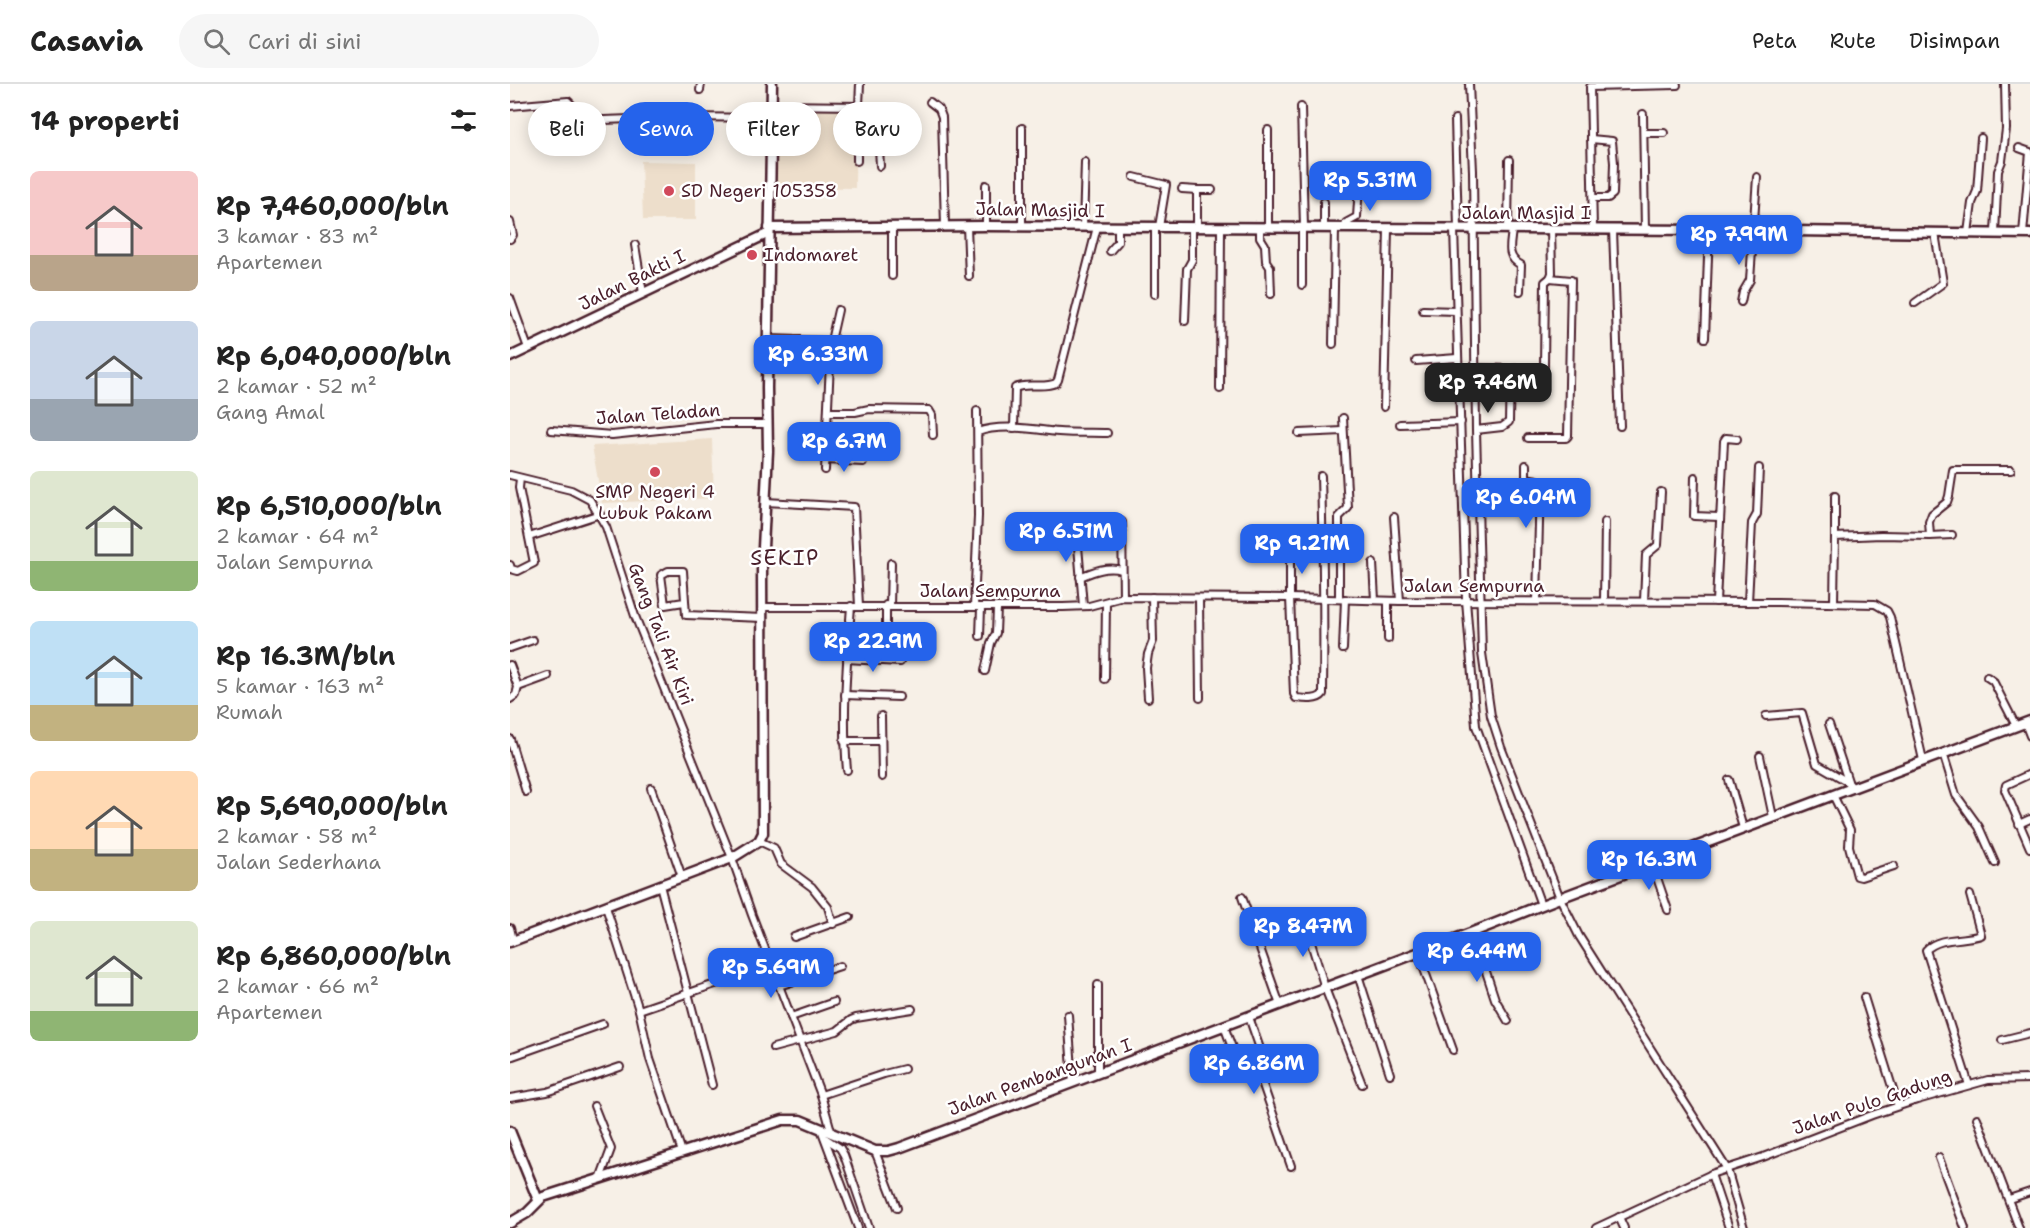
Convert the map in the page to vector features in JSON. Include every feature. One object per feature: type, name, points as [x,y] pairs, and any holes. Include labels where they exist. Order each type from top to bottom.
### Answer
[{"type":"main road","points":[[772,84],[772,102]]},
{"type":"main road","points":[[512,941],[732,858],[759,841],[763,833],[762,567],[768,424],[770,156]]},
{"type":"main road","name":"Jalan Masjid I","points":[[769,230],[892,226],[1022,226],[2026,234]]},
{"type":"main road","name":"Jalan Bakti I","points":[[510,357],[769,230]]},
{"type":"main road","name":"Jalan Pembangunan I","points":[[875,1151],[898,1148],[1073,1083],[1833,795],[1850,785],[2024,723]]},
{"type":"main road","points":[[510,1223],[527,1213],[538,1200],[783,1120],[800,1120],[826,1134],[875,1151]]},
{"type":"main road","points":[[510,1131],[538,1200]]},
{"type":"street","points":[[860,84],[860,102]]},
{"type":"street","points":[[1469,84],[1476,471],[1482,653],[1491,717],[1522,803],[1552,901]]},
{"type":"street","points":[[1995,233],[1998,171],[2006,129],[2005,84]]},
{"type":"street","points":[[1593,229],[1590,87],[1677,85]]},
{"type":"street","points":[[510,106],[568,101],[571,104],[573,118],[578,121],[726,117]]},
{"type":"street","points":[[930,102],[939,108],[942,117],[945,226]]},
{"type":"street","points":[[1301,107],[1302,285]]},
{"type":"street","points":[[1643,114],[1645,230]]},
{"type":"street","points":[[1455,119],[1458,229],[1457,358],[1464,471],[1467,600],[1476,726],[1552,901],[1579,936],[1724,1170],[1744,1228]]},
{"type":"street","points":[[1022,128],[1022,226]]},
{"type":"street","points":[[1268,130],[1264,227],[1260,237],[1265,245],[1266,261],[1270,267],[1270,294]]},
{"type":"street","points":[[1644,133],[1664,133]]},
{"type":"street","points":[[1968,233],[1972,202],[1977,191],[1981,138]]},
{"type":"street","points":[[1592,139],[1612,141],[1614,163],[1613,194],[1608,198],[1593,198]]},
{"type":"street","points":[[2019,148],[2030,152],[2026,234]]},
{"type":"street","points":[[857,156],[857,161]]},
{"type":"street","points":[[879,156],[880,166]]},
{"type":"street","points":[[1509,160],[1510,255],[1514,262],[1521,266],[1520,291]]},
{"type":"street","points":[[1083,227],[1085,162]]},
{"type":"street","points":[[1134,177],[1166,185],[1157,227],[1155,294]]},
{"type":"street","points":[[1741,302],[1743,291],[1750,280],[1756,177]]},
{"type":"street","points":[[986,185],[986,226]]},
{"type":"street","points":[[1333,344],[1340,229],[1357,217],[1359,186]]},
{"type":"street","points":[[1182,189],[1212,190]]},
{"type":"street","points":[[1185,321],[1186,269],[1192,260],[1197,190]]},
{"type":"street","points":[[1324,202],[1324,228]]},
{"type":"street","points":[[510,222],[513,235],[510,239]]},
{"type":"street","points":[[892,226],[892,276]]},
{"type":"street","points":[[967,226],[969,276]]},
{"type":"street","points":[[1014,428],[1015,388],[1023,385],[1049,386],[1058,380],[1097,227]]},
{"type":"street","points":[[1110,251],[1118,242],[1118,227]]},
{"type":"street","points":[[1220,389],[1221,227]]},
{"type":"street","points":[[1384,407],[1388,229]]},
{"type":"street","points":[[1550,278],[1551,229]]},
{"type":"street","points":[[1613,230],[1620,426]]},
{"type":"street","points":[[1705,338],[1709,230]]},
{"type":"street","points":[[1915,303],[1943,283],[1935,232]]},
{"type":"street","points":[[635,245],[643,293]]},
{"type":"street","points":[[1475,368],[1542,368],[1544,366],[1545,282],[1550,278],[1571,280],[1568,436],[1566,438],[1528,438]]},
{"type":"street","points":[[510,298],[528,348]]},
{"type":"street","points":[[825,471],[831,341],[838,310]]},
{"type":"street","points":[[1423,310],[1456,311]]},
{"type":"street","points":[[769,339],[831,341]]},
{"type":"street","points":[[1416,360],[1457,358]]},
{"type":"street","points":[[1476,430],[1502,427],[1509,422],[1510,369]]},
{"type":"street","points":[[829,412],[855,412],[869,409],[929,410],[932,415],[933,435]]},
{"type":"street","points":[[974,607],[978,516],[977,411]]},
{"type":"street","points":[[1343,418],[1348,508],[1339,518],[1343,649]]},
{"type":"street","points":[[1400,424],[1461,422]]},
{"type":"street","name":"Jalan Teladan","points":[[551,430],[612,435],[716,424],[768,424]]},
{"type":"street","points":[[978,432],[1014,428],[1107,433]]},
{"type":"street","points":[[1299,433],[1343,431]]},
{"type":"street","points":[[1716,602],[1724,441],[1726,438],[1737,439]]},
{"type":"street","points":[[826,460],[863,462]]},
{"type":"street","points":[[1526,465],[1526,477],[1540,483],[1537,601]]},
{"type":"street","points":[[1748,602],[1752,523],[1757,514],[1759,468]]},
{"type":"street","points":[[1930,536],[1929,522],[1932,514],[1947,502],[1953,470],[2011,470]]},
{"type":"street","points":[[1464,471],[1476,471]]},
{"type":"street","name":"Gang Tali Air Kiri","points":[[510,475],[519,480],[579,493],[590,500],[600,514],[634,616],[732,858],[820,1095],[826,1134],[858,1228]]},
{"type":"street","points":[[1290,552],[1294,694],[1296,698],[1302,699],[1320,698],[1323,694],[1324,599],[1322,476]]},
{"type":"street","points":[[1695,477],[1694,516],[1719,517]]},
{"type":"street","points":[[510,565],[511,569],[518,571],[534,563],[519,480]]},
{"type":"street","points":[[1644,601],[1646,555],[1658,545],[1661,492]]},
{"type":"street","points":[[1834,603],[1835,496]]},
{"type":"street","points":[[766,502],[854,507],[859,606]]},
{"type":"street","points":[[529,537],[600,514]]},
{"type":"street","points":[[1394,517],[1400,601]]},
{"type":"street","points":[[1083,522],[1078,546],[1083,606]]},
{"type":"street","points":[[1122,522],[1123,597]]},
{"type":"street","points":[[1604,602],[1605,522]]},
{"type":"street","points":[[1835,537],[1952,535]]},
{"type":"street","points":[[886,639],[891,563]]},
{"type":"street","points":[[1373,563],[1375,600]]},
{"type":"street","points":[[1080,577],[1097,570],[1114,568],[1122,570]]},
{"type":"street","points":[[684,602],[665,605],[661,575],[668,571],[683,571],[685,614],[688,616],[763,618]]},
{"type":"street","name":"Jalan Sempurna","points":[[763,607],[1083,606],[1106,603],[1123,597],[1875,604],[1887,610],[1923,760]]},
{"type":"street","points":[[1148,698],[1146,668],[1153,641],[1152,597]]},
{"type":"street","points":[[1199,598],[1200,698]]},
{"type":"street","points":[[1388,600],[1388,639]]},
{"type":"street","points":[[1105,679],[1106,603]]},
{"type":"street","points":[[847,770],[844,741],[845,695],[851,606]]},
{"type":"street","points":[[980,636],[981,608]]},
{"type":"street","points":[[985,670],[991,643],[996,633],[997,608]]},
{"type":"street","points":[[510,648],[533,640]]},
{"type":"street","points":[[847,660],[900,662]]},
{"type":"street","points":[[510,665],[518,687],[516,695],[510,699]]},
{"type":"street","points":[[518,687],[548,676]]},
{"type":"street","points":[[1987,677],[1993,681],[2024,723],[2030,736]]},
{"type":"street","points":[[845,695],[899,697]]},
{"type":"street","points":[[1766,716],[1802,713],[1817,764],[1850,785]]},
{"type":"street","points":[[881,716],[882,777]]},
{"type":"street","points":[[1829,724],[1850,785]]},
{"type":"street","points":[[510,739],[526,792]]},
{"type":"street","points":[[844,741],[881,741]]},
{"type":"street","points":[[1943,753],[1956,795],[1979,827],[1995,863]]},
{"type":"street","points":[[1760,756],[1773,817]]},
{"type":"street","points":[[2030,774],[2006,785],[2006,795],[2030,848]]},
{"type":"street","points":[[1730,780],[1743,828]]},
{"type":"street","points":[[651,788],[682,877]]},
{"type":"street","points":[[1833,795],[1850,830],[1849,846],[1857,876],[1861,877],[1894,866]]},
{"type":"street","points":[[2019,824],[2030,819]]},
{"type":"street","points":[[759,841],[774,848],[781,864],[812,887],[828,908],[833,924]]},
{"type":"street","points":[[1652,863],[1668,910]]},
{"type":"street","points":[[660,885],[712,1084]]},
{"type":"street","points":[[1969,1085],[1926,950],[1945,941],[1981,935],[1970,895]]},
{"type":"street","points":[[1242,897],[1280,1005]]},
{"type":"street","points":[[606,907],[639,1010],[650,1059],[682,1152]]},
{"type":"street","points":[[794,937],[850,917]]},
{"type":"street","points":[[1304,920],[1325,988],[1362,1084]]},
{"type":"street","points":[[510,928],[512,941]]},
{"type":"street","points":[[1473,932],[1495,999],[1508,1021]]},
{"type":"street","points":[[1418,952],[1454,1050]]},
{"type":"street","points":[[639,1010],[771,965]]},
{"type":"street","points":[[779,986],[840,966]]},
{"type":"street","points":[[1358,975],[1390,1074]]},
{"type":"street","points":[[1098,985],[1098,1073]]},
{"type":"street","points":[[1864,998],[1898,1106]]},
{"type":"street","points":[[791,1017],[834,1002]]},
{"type":"street","points":[[773,1048],[837,1031],[856,1018],[912,1009]]},
{"type":"street","points":[[1068,1015],[1073,1083]]},
{"type":"street","points":[[1249,1017],[1266,1066],[1262,1082],[1291,1166]]},
{"type":"street","points":[[510,1057],[603,1023]]},
{"type":"street","points":[[1224,1026],[1237,1061]]},
{"type":"street","points":[[2002,1040],[2030,1034]]},
{"type":"street","points":[[510,1098],[546,1092],[620,1067]]},
{"type":"street","points":[[820,1095],[904,1069]]},
{"type":"street","name":"Jalan Pulo Gadung","points":[[1596,1228],[1712,1173],[1898,1106],[1988,1080],[2030,1079]]},
{"type":"street","points":[[594,1106],[611,1149],[600,1179]]},
{"type":"street","points":[[1977,1118],[2019,1228]]},
{"type":"street","points":[[826,1134],[844,1155],[869,1228]]},
{"type":"street","points":[[875,1151],[897,1208]]},
{"type":"street","points":[[1939,1158],[1965,1228]]},
{"type":"street","points":[[1712,1173],[1729,1228]]},
{"type":"street","points":[[2009,1199],[2030,1192]]},
{"type":"street","points":[[1619,1217],[1624,1228]]},
{"type":"shaded area","points":[[821,109],[833,109],[833,156],[855,156],[855,188],[776,187],[776,156],[821,156]]},
{"type":"shaded area","name":"SD Negeri 105358","points":[[641,161],[696,162],[696,220],[643,220]]},
{"type":"shaded area","name":"SMP Negeri 4 Lubuk Pakam","points":[[712,439],[714,498],[602,503],[592,446]]},
{"type":"place","name":"SD Negeri 105358","points":[[669,191]]},
{"type":"place","name":"Indomaret","points":[[752,255]]},
{"type":"place","name":"SMP Negeri 4 Lubuk Pakam","points":[[655,472]]},
{"type":"district","name":"SEKIP","points":[[785,558]]}]
